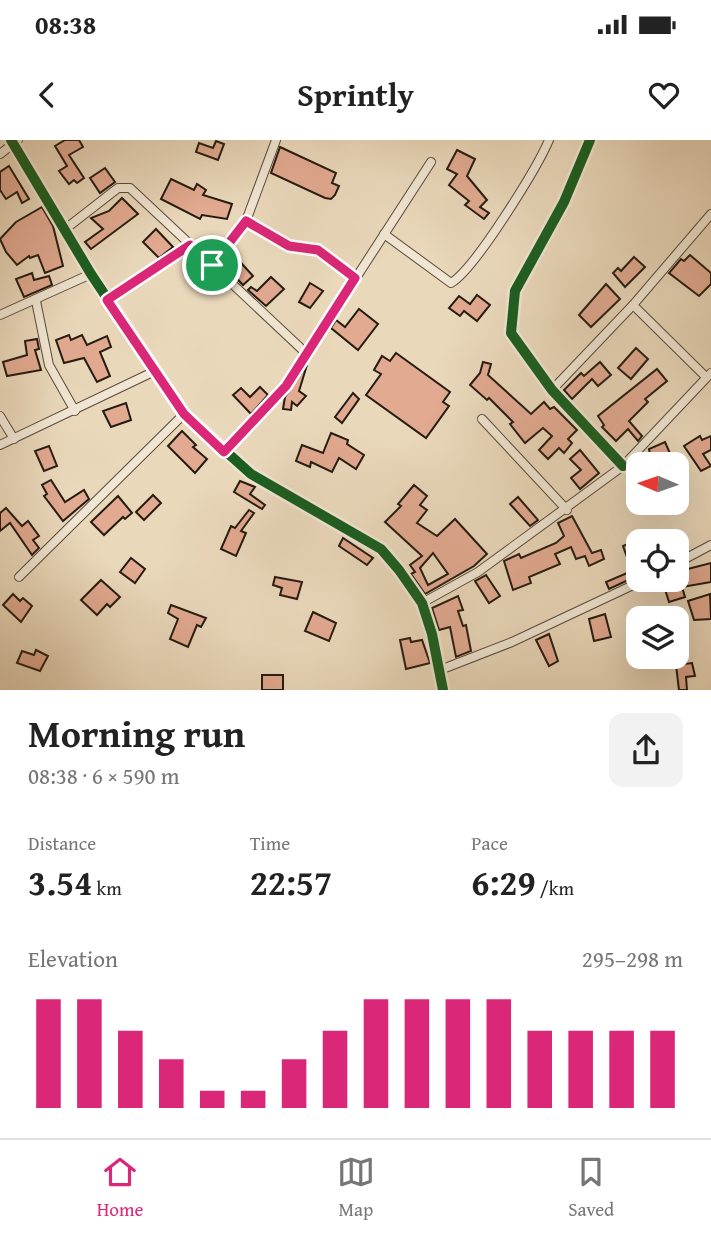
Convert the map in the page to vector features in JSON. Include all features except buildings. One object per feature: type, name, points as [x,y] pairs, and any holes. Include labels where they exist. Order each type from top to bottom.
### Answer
[{"type":"street","points":[[212,265],[246,221],[275,140]]},
{"type":"street","points":[[384,234],[451,283],[512,205],[540,162],[549,140]]},
{"type":"street","points":[[590,140],[564,202],[515,291],[511,333],[552,390],[623,466]]},
{"type":"street","points":[[0,154],[14,141],[107,300],[184,414],[224,452],[288,498],[380,549],[422,603],[443,690]]},
{"type":"street","points":[[224,452],[286,386],[431,162]]},
{"type":"street","points":[[64,230],[124,186],[308,355]]},
{"type":"street","points":[[552,390],[633,305],[711,214]]},
{"type":"street","points":[[246,221],[289,246],[318,250],[355,278]]},
{"type":"street","points":[[107,300],[190,245]]},
{"type":"street","points":[[0,315],[91,274]]},
{"type":"street","points":[[36,301],[49,365],[75,411]]},
{"type":"street","points":[[422,603],[478,572],[567,510],[623,466],[708,375],[633,305]]},
{"type":"street","points":[[0,445],[155,371]]},
{"type":"street","points":[[19,577],[184,414]]},
{"type":"street","points":[[0,416],[14,439]]},
{"type":"street","points":[[482,419],[567,510]]},
{"type":"street","points":[[689,557],[711,545]]},
{"type":"street","points":[[440,670],[524,637],[626,589]]},
{"type":"cycle path","points":[[11,140],[91,274],[184,414],[251,474],[381,549],[399,570],[422,603],[432,634],[443,690]]},
{"type":"cycle path","points":[[590,140],[564,202],[515,291],[511,333],[552,390],[623,466]]},
{"type":"route","points":[[246,221],[289,246],[318,250],[355,278],[286,386],[224,452],[184,414],[107,300],[190,245],[212,265],[246,221]]}]
